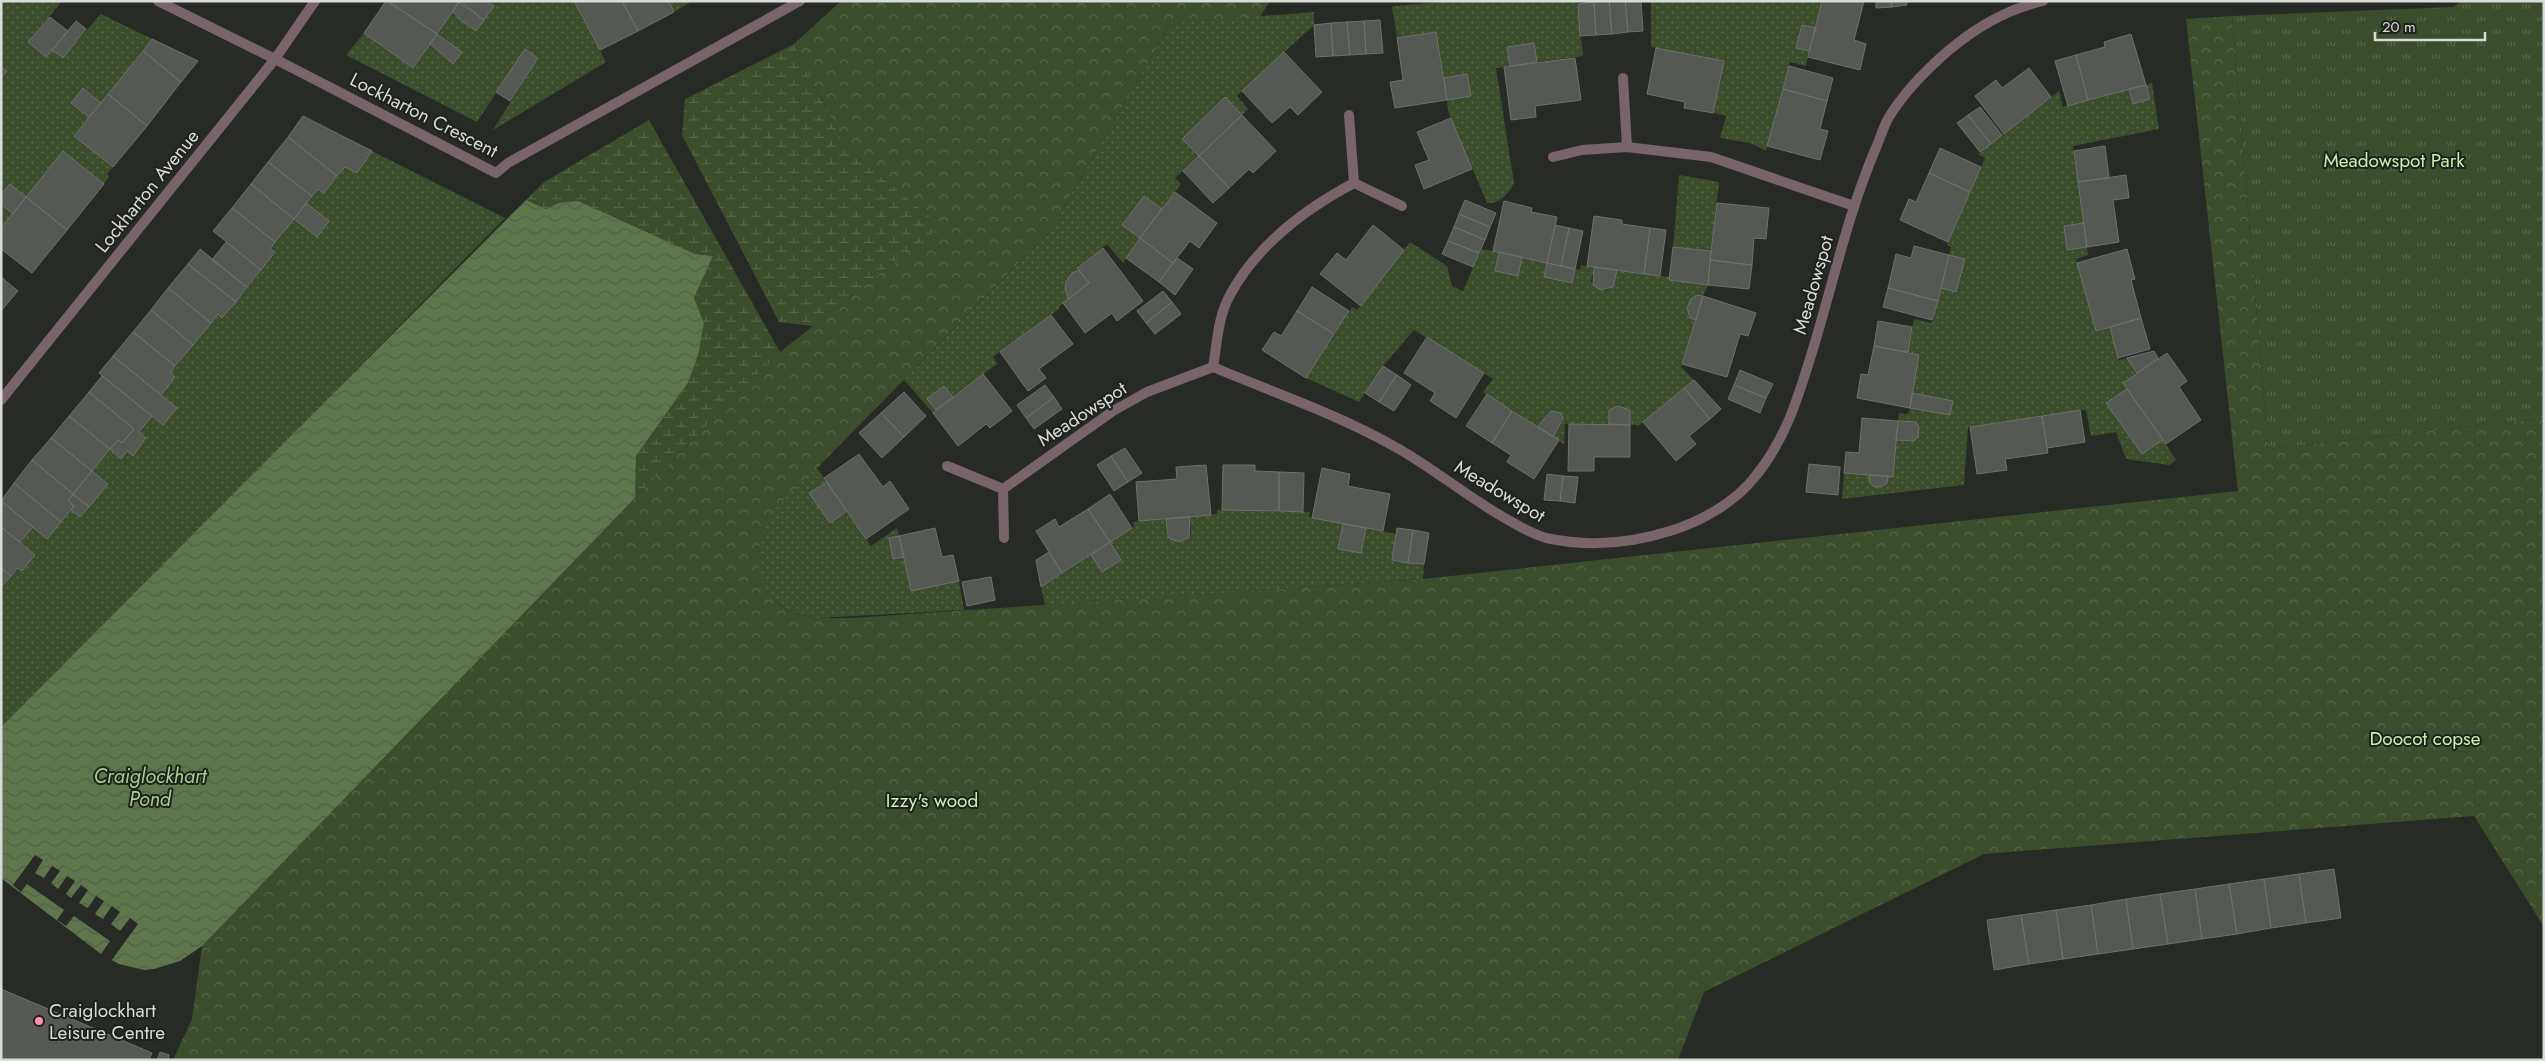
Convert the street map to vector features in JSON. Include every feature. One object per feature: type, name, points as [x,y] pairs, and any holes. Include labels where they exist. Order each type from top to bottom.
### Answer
[{"type":"street","name":"Lockharton Crescent","points":[[158,1],[496,173],[508,163],[800,1]]},
{"type":"street","name":"Lockharton Avenue","points":[[1,400],[275,59],[315,1]]},
{"type":"street","name":"Meadowspot","points":[[1003,489],[1113,411],[1156,389],[1213,367],[1376,436],[1421,462],[1467,496],[1520,527],[1541,536],[1560,541],[1614,544],[1647,538],[1698,520],[1739,494],[1754,479],[1784,435],[1802,384],[1854,206],[1888,119],[1907,91],[1931,65],[1961,40],[2011,12],[2043,1]]},
{"type":"street","points":[[1623,78],[1626,147]]},
{"type":"street","points":[[1350,114],[1354,183]]},
{"type":"street","points":[[1553,157],[1582,150],[1626,147],[1711,157],[1854,206]]},
{"type":"street","points":[[1354,183],[1402,206]]},
{"type":"street","points":[[1213,367],[1219,332],[1229,296],[1256,259],[1291,222],[1328,197],[1354,183]]},
{"type":"street","points":[[947,466],[1003,489],[1004,538]]},
{"type":"green space","points":[[1,1],[62,1],[29,42],[52,50],[62,58],[101,14],[152,39],[101,103],[84,88],[72,103],[89,117],[74,136],[113,167],[107,174],[109,176],[104,184],[63,151],[26,197],[10,184],[1,194],[1,78],[6,71],[1,67]]},
{"type":"green space","points":[[486,1],[574,1],[606,62],[493,130],[538,58],[525,49],[477,122],[346,55],[364,33],[413,68],[430,44],[453,64],[461,52],[437,34],[453,11],[459,19],[476,31],[493,6]]},
{"type":"green space","points":[[669,1],[690,1],[691,2],[674,12]]},
{"type":"green space","points":[[841,1],[1270,1],[1260,17],[1171,23],[1050,231],[776,510],[762,541],[760,552],[760,572],[764,582],[774,599],[794,613],[830,618],[1423,579],[2238,491],[2186,19],[2232,16],[2268,449],[2544,418],[2544,927],[2474,816],[1984,854],[1704,992],[1678,1060],[173,1060],[192,1019],[202,946],[635,498],[780,352],[940,226],[846,148],[794,44]]},
{"type":"green space","points":[[1455,1],[1577,1],[1583,56],[1537,62],[1534,43],[1507,47],[1510,66],[1496,68],[1514,183],[1503,198],[1492,203],[1487,203],[1448,111],[1447,100],[1467,74],[1444,78],[1436,32],[1397,38],[1392,6]]},
{"type":"green space","points":[[1651,1],[1822,1],[1816,28],[1802,25],[1796,48],[1809,51],[1806,66],[1790,62],[1766,151],[1750,143],[1720,138],[1726,116],[1713,113],[1724,61],[1651,47]]},
{"type":"green space","name":"Meadowspot Park","points":[[2462,1],[2544,1],[2544,418],[2268,449],[2232,16],[2453,7]]},
{"type":"green space","points":[[1314,12],[1314,25],[1237,96],[1248,109],[1242,115],[1182,139],[1199,156],[1175,178],[1181,184],[1162,209],[1144,196],[1122,224],[1140,238],[1123,263],[1107,244],[1077,267],[1079,270],[1071,275],[1066,286],[1069,299],[1059,309],[993,357],[997,364],[953,397],[944,386],[927,399],[936,410],[933,413],[904,380],[1050,231],[1171,23]]},
{"type":"green space","points":[[794,44],[846,148],[941,226],[813,326],[779,322],[682,135],[685,99]]},
{"type":"green space","points":[[2152,83],[2159,129],[2073,146],[2084,223],[2064,226],[2067,250],[2087,247],[2088,255],[2076,259],[2096,331],[2110,327],[2119,360],[2127,358],[2137,373],[2123,383],[2127,389],[2107,404],[2142,454],[2163,440],[2176,460],[2169,465],[2126,459],[2116,432],[2091,436],[2086,410],[2080,410],[1968,427],[1964,485],[1842,499],[1844,473],[1870,475],[1869,482],[1876,487],[1884,486],[1888,476],[1893,477],[1896,440],[1914,441],[1918,436],[1916,423],[1898,421],[1899,413],[1908,414],[1910,408],[1950,415],[1953,401],[1912,393],[1919,355],[1908,352],[1914,319],[1932,323],[1941,288],[1956,292],[1965,259],[1949,255],[1951,247],[1947,245],[1985,158],[1978,154],[2059,91],[2063,107],[2129,89],[2133,104],[2149,99],[2146,85]]},
{"type":"green space","points":[[649,120],[780,352],[635,498],[636,456],[688,383],[704,323],[694,298],[713,256],[695,254],[559,203],[546,209],[526,200],[544,182]]},
{"type":"green space","points":[[372,151],[505,218],[211,518],[1,727],[1,587],[17,568],[22,571],[35,555],[20,542],[33,527],[61,522],[71,510],[80,517],[107,484],[92,471],[110,449],[121,458],[127,451],[133,455],[146,439],[139,432],[152,416],[163,425],[177,408],[161,395],[175,377],[170,373],[218,314],[223,318],[275,253],[270,249],[294,219],[316,237],[329,221],[306,203],[318,189],[324,193],[345,167],[357,173]]},
{"type":"green space","points":[[1679,175],[1719,182],[1711,251],[1673,247]]},
{"type":"green space","points":[[1,204],[13,214],[1,228]]},
{"type":"green space","points":[[1410,242],[1447,266],[1452,286],[1463,291],[1481,249],[1499,252],[1518,275],[1522,257],[1547,263],[1544,277],[1571,283],[1575,269],[1580,270],[1581,265],[1594,267],[1591,282],[1601,290],[1608,290],[1614,285],[1617,270],[1669,277],[1669,280],[1708,285],[1703,296],[1695,296],[1687,308],[1690,318],[1696,320],[1681,367],[1694,380],[1637,427],[1637,425],[1630,425],[1630,410],[1618,406],[1609,410],[1609,424],[1565,424],[1564,444],[1553,437],[1563,421],[1560,413],[1551,411],[1537,427],[1483,392],[1493,379],[1414,330],[1383,366],[1359,402],[1306,378],[1352,307],[1357,310]]},
{"type":"green space","points":[[817,468],[827,482],[810,494],[830,523],[847,511],[871,546],[897,528],[899,536],[889,538],[893,559],[904,557],[911,591],[959,581],[964,610],[818,618],[791,612],[775,601],[766,589],[758,563],[762,535],[776,509]]},
{"type":"green space","points":[[1217,510],[1310,512],[1309,517],[1343,524],[1338,549],[1361,553],[1366,528],[1396,534],[1393,560],[1424,564],[1423,579],[1045,605],[1041,587],[1091,555],[1102,572],[1110,542],[1134,527],[1133,522],[1166,519],[1168,536],[1180,542],[1191,534],[1190,517],[1217,514]]},
{"type":"water","name":"Craiglockhart Pond","points":[[526,200],[546,209],[559,203],[578,201],[695,254],[713,256],[694,298],[704,323],[698,355],[688,383],[636,456],[635,498],[202,946],[180,961],[154,969],[144,970],[119,964],[101,954],[1,878],[1,727]]},
{"type":"pier","points":[[35,855],[43,860],[35,873],[44,878],[52,866],[60,871],[51,883],[58,889],[67,876],[75,881],[66,894],[71,898],[81,885],[88,890],[79,903],[88,908],[96,896],[104,901],[95,914],[103,919],[112,906],[120,912],[111,924],[120,931],[130,918],[138,924],[111,961],[101,954],[110,941],[74,916],[66,926],[57,920],[64,910],[27,884],[21,892],[13,885]]},
{"type":"building","points":[[386,1],[437,34],[413,68],[364,33]]},
{"type":"building","points":[[388,1],[457,1],[459,2],[437,34]]},
{"type":"building","points":[[460,1],[486,1],[494,6],[484,20]]},
{"type":"building","points":[[574,1],[622,1],[638,31],[600,50]]},
{"type":"building","points":[[622,1],[669,1],[674,12],[638,31]]},
{"type":"building","points":[[1609,1],[1625,1],[1628,32],[1612,34]]},
{"type":"building","points":[[1609,1],[1612,34],[1596,35],[1594,2]]},
{"type":"building","points":[[1625,1],[1641,1],[1643,31],[1628,32]]},
{"type":"building","points":[[1822,1],[1864,1],[1854,40],[1866,44],[1860,70],[1808,57]]},
{"type":"building","points":[[1876,1],[1891,1],[1892,7],[1876,8]]},
{"type":"building","points":[[1891,1],[1907,1],[1907,5],[1892,7]]},
{"type":"building","points":[[459,2],[484,20],[476,31],[459,19],[453,11]]},
{"type":"building","points":[[1594,2],[1596,35],[1580,36],[1578,4]]},
{"type":"building","points":[[50,17],[68,31],[46,57],[28,42]]},
{"type":"building","points":[[1380,20],[1383,53],[1366,54],[1364,21]]},
{"type":"building","points":[[76,21],[86,29],[63,58],[52,50]]},
{"type":"building","points":[[1364,21],[1366,54],[1350,55],[1347,22]]},
{"type":"building","points":[[1347,22],[1350,55],[1333,56],[1331,23]]},
{"type":"building","points":[[1331,23],[1333,56],[1316,57],[1314,25]]},
{"type":"building","points":[[1802,25],[1816,28],[1809,51],[1796,48]]},
{"type":"building","points":[[1436,32],[1447,100],[1395,108],[1390,82],[1403,80],[1397,38]]},
{"type":"building","points":[[437,34],[462,52],[453,64],[430,44]]},
{"type":"building","points":[[2131,34],[2146,85],[2088,100],[2076,55],[2105,47],[2104,42]]},
{"type":"building","points":[[152,39],[198,61],[181,82],[143,51]]},
{"type":"building","points":[[1534,43],[1537,62],[1510,66],[1507,47]]},
{"type":"building","points":[[1656,48],[1724,61],[1713,113],[1684,108],[1685,102],[1647,94]]},
{"type":"building","points":[[525,49],[538,58],[510,101],[496,92]]},
{"type":"building","points":[[143,51],[181,82],[147,126],[108,94]]},
{"type":"building","points":[[1284,52],[1322,92],[1298,115],[1290,107],[1272,123],[1242,91]]},
{"type":"building","points":[[2076,55],[2088,100],[2068,106],[2055,61]]},
{"type":"building","points":[[1575,58],[1581,100],[1535,106],[1536,117],[1511,120],[1504,67]]},
{"type":"building","points":[[1789,66],[1833,78],[1827,101],[1783,89]]},
{"type":"building","points":[[1,67],[7,71],[1,78]]},
{"type":"building","points":[[2029,68],[2051,97],[2004,134],[1975,96],[1996,80],[2002,88]]},
{"type":"building","points":[[1467,74],[1471,96],[1447,100],[1444,78]]},
{"type":"building","points":[[2146,85],[2150,99],[2133,104],[2129,89]]},
{"type":"building","points":[[83,88],[101,103],[89,117],[71,103]]},
{"type":"building","points":[[1783,89],[1827,101],[1820,129],[1828,131],[1820,160],[1767,146]]},
{"type":"building","points":[[108,94],[147,126],[113,167],[74,136]]},
{"type":"building","points":[[1225,97],[1242,115],[1199,156],[1182,139]]},
{"type":"building","points":[[1980,107],[2002,135],[1991,144],[1968,115]]},
{"type":"building","points":[[1242,115],[1276,151],[1253,173],[1249,169],[1229,188],[1199,156]]},
{"type":"building","points":[[1968,115],[1991,144],[1980,152],[1957,123]]},
{"type":"building","points":[[303,116],[372,151],[357,173],[345,167],[337,176],[288,137]]},
{"type":"building","points":[[1451,118],[1472,169],[1424,189],[1415,165],[1429,160],[1417,132]]},
{"type":"building","points":[[288,137],[337,176],[324,193],[318,189],[312,196],[268,162]]},
{"type":"building","points":[[2105,146],[2109,178],[2078,182],[2074,151]]},
{"type":"building","points":[[1940,148],[1981,167],[1970,192],[1929,173]]},
{"type":"building","points":[[63,151],[104,184],[67,230],[26,197]]},
{"type":"building","points":[[1199,156],[1229,188],[1213,203],[1183,171]]},
{"type":"building","points":[[268,162],[312,196],[294,219],[251,184]]},
{"type":"building","points":[[1929,173],[1970,192],[1948,242],[1900,220],[1909,199],[1916,202]]},
{"type":"building","points":[[2126,175],[2129,198],[2113,200],[2119,242],[2087,247],[2078,182]]},
{"type":"building","points":[[10,184],[26,197],[13,214],[1,204],[1,194]]},
{"type":"building","points":[[251,184],[294,219],[275,242],[232,208]]},
{"type":"building","points":[[1175,192],[1217,223],[1199,248],[1190,241],[1173,263],[1140,238]]},
{"type":"building","points":[[1144,196],[1162,209],[1140,238],[1122,225]]},
{"type":"building","points":[[26,197],[67,230],[32,273],[1,249],[1,228]]},
{"type":"building","points":[[1465,200],[1496,213],[1490,227],[1459,214]]},
{"type":"building","points":[[1504,201],[1532,208],[1531,212],[1557,217],[1547,263],[1493,251]]},
{"type":"building","points":[[306,203],[329,221],[317,237],[294,219]]},
{"type":"building","points":[[1717,203],[1769,208],[1766,239],[1754,238],[1752,265],[1710,260]]},
{"type":"building","points":[[232,208],[275,242],[270,249],[275,252],[261,270],[213,231]]},
{"type":"building","points":[[1459,214],[1490,227],[1485,240],[1454,227]]},
{"type":"building","points":[[1594,216],[1622,220],[1622,224],[1650,228],[1644,274],[1587,266]]},
{"type":"building","points":[[2084,223],[2087,247],[2067,250],[2064,226]]},
{"type":"building","points":[[1373,225],[1404,250],[1361,306],[1320,274],[1337,253],[1346,260]]},
{"type":"building","points":[[1555,225],[1569,228],[1561,266],[1547,263]]},
{"type":"building","points":[[1454,227],[1485,240],[1479,253],[1448,241]]},
{"type":"building","points":[[1569,228],[1583,231],[1575,269],[1561,266]]},
{"type":"building","points":[[1650,228],[1666,230],[1660,276],[1644,274]]},
{"type":"building","points":[[1140,238],[1173,263],[1159,282],[1126,258]]},
{"type":"building","points":[[1448,241],[1479,253],[1473,267],[1442,254]]},
{"type":"building","points":[[226,242],[261,270],[247,287],[212,260]]},
{"type":"building","points":[[1914,246],[1949,255],[1938,301],[1888,288],[1896,254],[1911,258]]},
{"type":"building","points":[[1673,247],[1711,251],[1708,285],[1669,280]]},
{"type":"building","points":[[1103,248],[1143,301],[1117,321],[1112,313],[1085,333],[1063,303],[1089,283],[1077,268]]},
{"type":"building","points":[[200,249],[247,287],[236,302],[188,264]]},
{"type":"building","points":[[2127,249],[2135,279],[2131,280],[2141,318],[2096,331],[2077,263]]},
{"type":"building","points":[[1499,252],[1522,257],[1518,276],[1495,271]]},
{"type":"building","points":[[1949,255],[1965,259],[1956,292],[1941,288]]},
{"type":"building","points":[[1177,258],[1193,269],[1175,295],[1159,282]]},
{"type":"building","points":[[1710,260],[1752,265],[1749,289],[1708,285]]},
{"type":"building","points":[[1547,263],[1575,269],[1572,283],[1544,277]]},
{"type":"building","points":[[188,264],[236,302],[222,318],[218,314],[211,323],[168,288]]},
{"type":"building","points":[[1594,267],[1617,270],[1613,287],[1601,290],[1593,285]]},
{"type":"building","points":[[1079,270],[1089,283],[1069,299],[1065,290],[1066,282],[1072,273]]},
{"type":"building","points":[[1,277],[18,291],[1,311]]},
{"type":"building","points":[[1312,287],[1349,311],[1334,334],[1297,311]]},
{"type":"building","points":[[168,288],[211,323],[193,345],[151,310]]},
{"type":"building","points":[[1888,288],[1938,301],[1932,320],[1883,307]]},
{"type":"building","points":[[1163,291],[1172,302],[1146,323],[1137,311]]},
{"type":"building","points":[[1697,295],[1703,296],[1696,320],[1690,318],[1687,308],[1691,299]]},
{"type":"building","points":[[1703,296],[1756,313],[1748,336],[1740,334],[1727,377],[1682,364]]},
{"type":"building","points":[[1172,302],[1181,314],[1155,334],[1146,323]]},
{"type":"building","points":[[151,310],[193,345],[175,366],[133,332]]},
{"type":"building","points":[[1297,311],[1334,334],[1306,378],[1262,350],[1274,332],[1281,336]]},
{"type":"building","points":[[1051,315],[1073,344],[1039,369],[1046,378],[1028,391],[1000,352]]},
{"type":"building","points":[[2141,318],[2150,349],[2118,358],[2110,327]]},
{"type":"building","points":[[1878,321],[1912,327],[1908,352],[1874,346]]},
{"type":"building","points":[[133,332],[175,366],[170,373],[175,377],[161,395],[113,356]]},
{"type":"building","points":[[1427,337],[1484,373],[1456,418],[1430,401],[1435,393],[1404,373]]},
{"type":"building","points":[[1874,346],[1919,355],[1910,408],[1857,398],[1861,374],[1868,375]]},
{"type":"building","points":[[2154,351],[2158,358],[2137,373],[2127,358]]},
{"type":"building","points":[[2167,353],[2187,381],[2179,387],[2201,420],[2166,444],[2123,383]]},
{"type":"building","points":[[113,356],[177,408],[163,425],[99,373]]},
{"type":"building","points":[[1383,366],[1397,375],[1379,402],[1365,393]]},
{"type":"building","points":[[1740,370],[1773,384],[1766,398],[1734,385]]},
{"type":"building","points":[[983,374],[1012,411],[990,428],[986,424],[958,446],[933,413]]},
{"type":"building","points":[[1397,375],[1411,385],[1394,411],[1379,402]]},
{"type":"building","points":[[102,376],[152,416],[139,432],[146,438],[133,456],[127,451],[121,459],[110,449],[118,440],[122,443],[134,429],[89,392]]},
{"type":"building","points":[[1694,380],[1721,409],[1710,419],[1684,388]]},
{"type":"building","points":[[1045,385],[1054,397],[1026,418],[1017,405]]},
{"type":"building","points":[[1734,385],[1766,398],[1760,413],[1728,399]]},
{"type":"building","points":[[944,386],[953,397],[936,410],[927,399]]},
{"type":"building","points":[[1684,388],[1710,419],[1689,436],[1696,444],[1676,461],[1643,422]]},
{"type":"building","points":[[2127,389],[2163,440],[2142,454],[2106,403]]},
{"type":"building","points":[[89,392],[134,429],[122,443],[118,440],[110,449],[69,416]]},
{"type":"building","points":[[904,392],[926,416],[904,437],[881,413]]},
{"type":"building","points":[[1912,393],[1953,401],[1950,415],[1910,408]]},
{"type":"building","points":[[1487,394],[1512,411],[1492,443],[1466,426]]},
{"type":"building","points":[[1054,397],[1062,409],[1034,429],[1026,418]]},
{"type":"building","points":[[1618,406],[1630,410],[1630,425],[1609,424],[1609,410]]},
{"type":"building","points":[[2080,410],[2085,442],[2047,448],[2042,416]]},
{"type":"building","points":[[1512,411],[1559,440],[1534,479],[1507,462],[1511,455],[1492,443]]},
{"type":"building","points":[[1551,411],[1561,413],[1563,419],[1553,437],[1537,427]]},
{"type":"building","points":[[881,413],[904,437],[882,458],[859,433]]},
{"type":"building","points":[[69,416],[110,449],[92,471],[51,438]]},
{"type":"building","points":[[2042,416],[2048,453],[2005,459],[2007,470],[1977,474],[1970,427]]},
{"type":"building","points":[[1862,418],[1898,421],[1893,477],[1844,473],[1846,452],[1859,453]]},
{"type":"building","points":[[1898,421],[1916,422],[1919,427],[1918,437],[1914,441],[1896,440]]},
{"type":"building","points":[[1569,424],[1630,425],[1630,457],[1594,457],[1594,471],[1568,471]]},
{"type":"building","points":[[51,438],[92,471],[73,494],[32,460]]},
{"type":"building","points":[[1125,448],[1142,473],[1128,482],[1111,456]]},
{"type":"building","points":[[859,454],[883,487],[890,481],[909,509],[866,539],[824,478]]},
{"type":"building","points":[[1111,456],[1128,482],[1114,491],[1097,465]]},
{"type":"building","points":[[32,460],[73,494],[68,501],[74,506],[61,522],[14,483]]},
{"type":"building","points":[[1809,464],[1840,467],[1838,495],[1806,492]]},
{"type":"building","points":[[1206,465],[1211,515],[1139,521],[1136,482],[1177,479],[1176,467]]},
{"type":"building","points":[[1223,465],[1255,465],[1255,471],[1279,472],[1279,511],[1222,510]]},
{"type":"building","points":[[1322,468],[1350,474],[1348,486],[1390,494],[1383,531],[1312,518]]},
{"type":"building","points":[[92,471],[108,484],[89,507],[73,494]]},
{"type":"building","points":[[1279,472],[1304,473],[1303,512],[1279,511]]},
{"type":"building","points":[[1547,474],[1563,476],[1560,501],[1544,500]]},
{"type":"building","points":[[1870,475],[1888,476],[1887,483],[1881,487],[1874,487],[1869,482]]},
{"type":"building","points":[[1563,476],[1578,477],[1575,503],[1560,501]]},
{"type":"building","points":[[827,482],[847,511],[830,523],[809,493]]},
{"type":"building","points":[[14,483],[61,522],[47,539],[1,501]]},
{"type":"building","points":[[73,494],[89,507],[80,517],[71,510],[74,506],[68,501]]},
{"type":"building","points":[[1110,494],[1132,528],[1110,542],[1088,509]]},
{"type":"building","points":[[1,501],[33,527],[20,542],[1,527]]},
{"type":"building","points":[[1088,509],[1110,542],[1062,573],[1036,531],[1055,519],[1059,527]]},
{"type":"building","points":[[1190,517],[1189,537],[1180,542],[1170,539],[1166,519]]},
{"type":"building","points":[[1343,524],[1366,528],[1361,553],[1338,549]]},
{"type":"building","points":[[1,527],[35,555],[22,571],[17,568],[11,576],[1,568]]},
{"type":"building","points":[[935,528],[942,557],[953,555],[959,581],[911,591],[899,536]]},
{"type":"building","points":[[1397,528],[1413,530],[1408,563],[1392,560]]},
{"type":"building","points":[[1413,530],[1429,533],[1424,564],[1408,563]]},
{"type":"building","points":[[899,536],[904,557],[893,559],[889,538]]},
{"type":"building","points":[[1110,542],[1121,560],[1102,572],[1091,555]]},
{"type":"building","points":[[1049,552],[1062,573],[1041,587],[1036,560]]},
{"type":"building","points":[[1,568],[11,576],[1,587]]},
{"type":"building","points":[[991,577],[995,600],[967,606],[962,582]]},
{"type":"building","points":[[2334,869],[2341,918],[2306,923],[2299,874]]},
{"type":"building","points":[[2299,874],[2306,923],[2271,928],[2264,879]]},
{"type":"building","points":[[2264,879],[2271,928],[2237,934],[2229,884]]},
{"type":"building","points":[[2229,884],[2237,934],[2202,939],[2195,889]]},
{"type":"building","points":[[2195,889],[2202,939],[2168,944],[2160,894]]},
{"type":"building","points":[[2160,894],[2168,944],[2133,949],[2126,899]]},
{"type":"building","points":[[2126,899],[2133,949],[2098,954],[2091,905]]},
{"type":"building","points":[[2091,905],[2098,954],[2063,959],[2056,910]]},
{"type":"building","points":[[2056,910],[2063,959],[2029,964],[2021,915]]},
{"type":"building","points":[[2021,915],[2029,964],[1994,970],[1987,920]]},
{"type":"building","name":"Craiglockhart Leisure Centre","points":[[1,989],[152,1053],[149,1060],[1,1060]]},
{"type":"building","points":[[160,1052],[169,1055],[168,1060],[157,1060]]},
{"type":"place","name":"Craiglockhart Leisure Centre","points":[[39,1021]]},
{"type":"park label","name":"Doocot copse","points":[[2425,738]]},
{"type":"park label","name":"Izzy's wood","points":[[932,800]]}]
